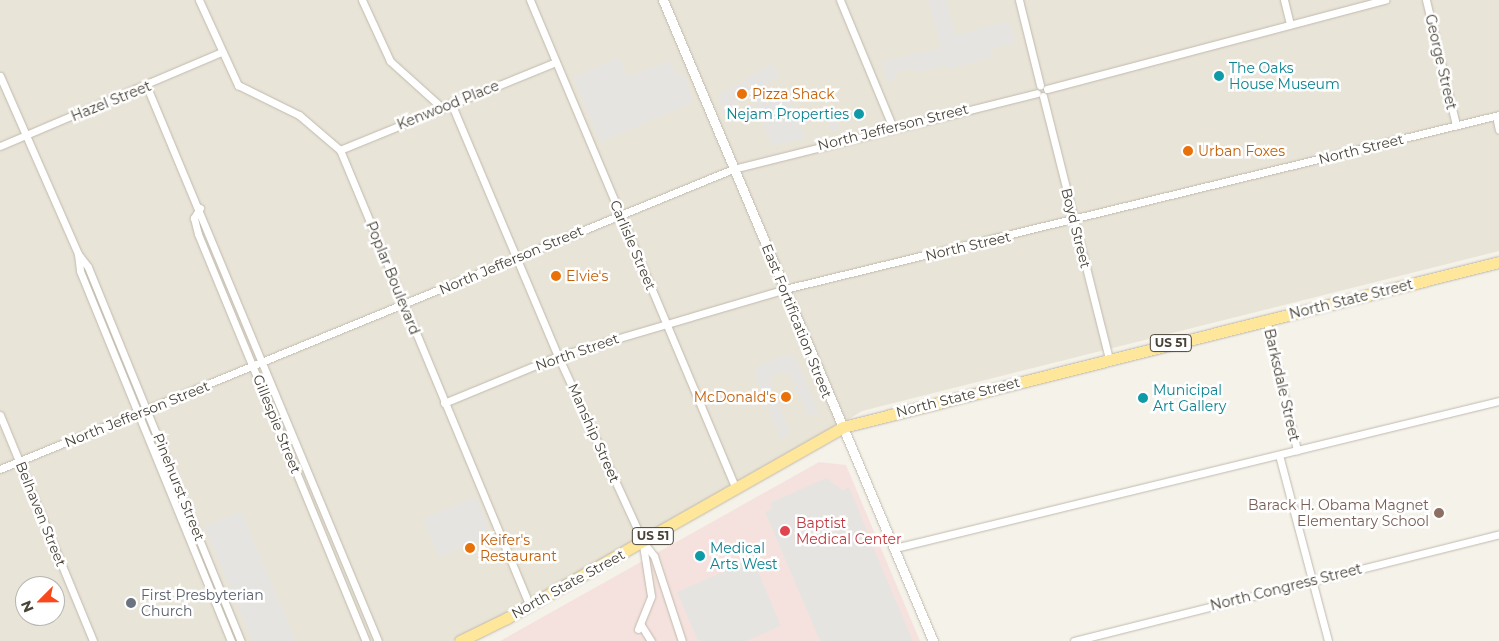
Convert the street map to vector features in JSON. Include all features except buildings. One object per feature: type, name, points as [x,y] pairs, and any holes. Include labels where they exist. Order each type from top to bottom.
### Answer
[{"type":"main road","name":"North State Street","points":[[460,641],[530,605],[643,542],[843,427],[1266,319],[1499,262]]},
{"type":"street","name":"Poplar Boulevard","points":[[199,0],[221,52],[238,84],[299,115],[340,150],[444,403],[530,605]]},
{"type":"street","points":[[362,0],[390,61],[441,107]]},
{"type":"street","name":"Carlisle Street","points":[[530,0],[736,490]]},
{"type":"street","name":"East Fortification Street","points":[[663,0],[933,641]]},
{"type":"street","points":[[840,0],[893,128]]},
{"type":"street","name":"Boyd Street","points":[[1019,0],[1110,360]]},
{"type":"street","points":[[1284,0],[1290,24]]},
{"type":"street","name":"North Jefferson Street","points":[[0,469],[405,306],[516,256],[733,169],[1042,91],[1385,0]]},
{"type":"street","name":"George Street","points":[[1426,0],[1456,125]]},
{"type":"street","name":"Hazel Street","points":[[0,146],[147,87],[221,52]]},
{"type":"street","name":"Kenwood Place","points":[[340,150],[450,103],[556,62]]},
{"type":"street","name":"Pinehurst Street","points":[[0,76],[78,254],[105,333],[231,641]]},
{"type":"street","name":"Gillespie Street","points":[[147,87],[200,208],[378,641]]},
{"type":"street","name":"Manship Street","points":[[450,103],[558,356],[643,542],[669,592],[682,641]]},
{"type":"street","points":[[1497,115],[1499,130]]},
{"type":"street","name":"North Street","points":[[444,403],[558,356],[786,289],[1075,221],[1497,115]]},
{"type":"street","name":"Gillespie Street","points":[[200,208],[194,218],[196,228],[366,641]]},
{"type":"street","name":"Pinehurst Street","points":[[78,254],[88,267],[242,641]]},
{"type":"street","name":"Barksdale Street","points":[[1266,319],[1297,450]]},
{"type":"street","points":[[105,333],[114,329]]},
{"type":"street","points":[[895,548],[1499,401]]},
{"type":"street","name":"Belhaven Street","points":[[0,415],[93,641]]},
{"type":"street","name":"Barksdale Street","points":[[1279,455],[1328,641]]},
{"type":"street","points":[[160,467],[170,463]]},
{"type":"street","points":[[183,525],[193,521]]},
{"type":"street","name":"North Congress Street","points":[[1074,641],[1499,534]]},
{"type":"street","name":"Manship Street","points":[[643,542],[651,586],[640,627],[651,641]]},
{"type":"shaded area","points":[[0,0],[1499,0],[1499,251],[862,411],[736,490],[530,605],[452,641],[0,641]]},
{"type":"shaded area","points":[[928,0],[946,0],[956,35],[1008,21],[1016,43],[991,49],[993,57],[948,69],[946,65],[915,73],[913,68],[895,73],[896,79],[887,81],[882,61],[941,48]]},
{"type":"shaded area","points":[[619,58],[627,76],[670,61],[678,76],[684,75],[694,102],[600,142],[573,77]]},
{"type":"shaded area","points":[[772,63],[780,76],[729,108],[721,95]]},
{"type":"shaded area","points":[[726,91],[739,120],[729,123],[720,101],[720,93]]},
{"type":"shaded area","points":[[786,91],[805,138],[772,146],[754,100]]},
{"type":"shaded area","points":[[834,110],[839,130],[832,132],[825,115]]},
{"type":"shaded area","points":[[782,356],[795,356],[819,413],[809,417],[789,373],[777,372],[770,382],[790,432],[781,440],[755,374],[757,366]]},
{"type":"shaded area","name":"Baptist Medical Center","points":[[819,462],[846,465],[920,641],[500,641]]},
{"type":"shaded area","points":[[826,478],[843,490],[849,487],[870,538],[864,542],[871,542],[913,641],[820,641],[765,512],[772,509],[770,503]]},
{"type":"shaded area","points":[[476,497],[492,536],[439,557],[423,518]]},
{"type":"shaded area","points":[[241,511],[296,641],[253,641],[204,527]]},
{"type":"shaded area","points":[[753,559],[781,626],[746,641],[698,641],[677,592]]},
{"type":"place","name":"The Oaks House Museum","points":[[1219,76]]},
{"type":"place","name":"Pizza Shack","points":[[742,94]]},
{"type":"place","name":"Nejam Properties","points":[[859,114]]},
{"type":"place","name":"Urban Foxes","points":[[1188,151]]},
{"type":"place","name":"Elvie's","points":[[556,276]]},
{"type":"place","name":"McDonald's","points":[[786,397]]},
{"type":"place","name":"Municipal Art Gallery","points":[[1143,398]]},
{"type":"place","name":"Barack H. Obama Magnet Elementary School","points":[[1439,513]]},
{"type":"place","name":"Baptist Medical Center","points":[[785,531]]},
{"type":"place","name":"Keifer's Restaurant","points":[[470,548]]},
{"type":"place","name":"Medical Arts West","points":[[700,556]]},
{"type":"place","name":"First Presbyterian Church","points":[[131,603]]}]
